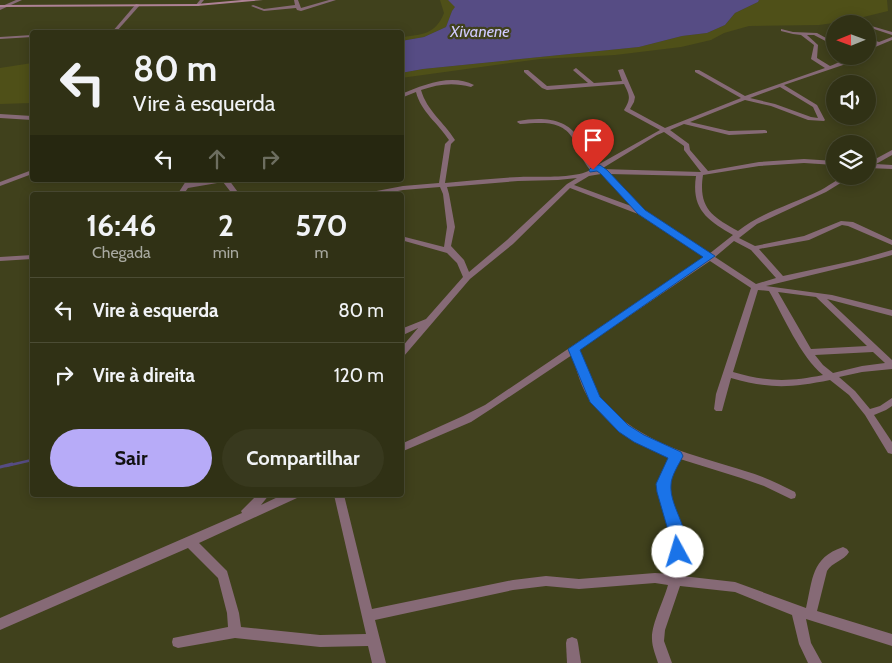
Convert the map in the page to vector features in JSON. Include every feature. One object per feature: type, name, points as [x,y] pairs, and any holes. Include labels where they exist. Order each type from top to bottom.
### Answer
[{"type":"main road","points":[[2,5],[138,5],[261,0]]},
{"type":"street","points":[[2,5],[20,0]]},
{"type":"street","points":[[296,0],[299,10],[334,0]]},
{"type":"street","points":[[116,30],[138,5]]},
{"type":"street","points":[[252,6],[264,10],[298,6]]},
{"type":"street","points":[[876,29],[892,34]]},
{"type":"street","points":[[784,30],[791,33],[814,34],[826,40]]},
{"type":"street","points":[[802,34],[816,45],[814,59],[829,68]]},
{"type":"street","points":[[0,38],[30,36]]},
{"type":"street","points":[[876,46],[892,38]]},
{"type":"street","points":[[876,42],[880,44]]},
{"type":"street","points":[[404,350],[468,277],[510,242],[569,185],[632,146],[665,130],[835,65]]},
{"type":"street","points":[[576,70],[593,85]]},
{"type":"street","points":[[621,70],[632,99],[627,110],[665,130],[687,146],[687,150],[703,173],[698,198],[700,206],[712,218],[754,248],[780,278]]},
{"type":"street","points":[[526,71],[544,88],[624,82]]},
{"type":"street","points":[[697,71],[746,98],[773,105],[810,119],[822,120],[815,106],[780,85]]},
{"type":"street","points":[[404,95],[418,89],[458,81],[471,85]]},
{"type":"street","points":[[418,89],[421,102],[429,114],[446,129],[452,140],[448,144],[442,186],[446,194],[451,227],[447,246],[461,262],[468,277]]},
{"type":"street","points":[[0,116],[30,118]]},
{"type":"street","points":[[520,122],[553,122],[561,124],[575,138],[581,153],[595,168],[604,172],[641,212]]},
{"type":"street","points":[[686,123],[729,133],[765,132]]},
{"type":"street","points":[[876,161],[892,152]]},
{"type":"street","points":[[380,192],[393,189],[518,178],[558,178],[604,172],[703,173],[759,164],[804,161],[826,162]]},
{"type":"street","points":[[876,166],[892,167]]},
{"type":"street","points":[[0,184],[30,173]]},
{"type":"street","points":[[226,182],[234,192]]},
{"type":"street","points":[[569,185],[641,212],[755,287],[847,300],[892,313]]},
{"type":"street","points":[[404,447],[467,419],[488,407],[710,256],[754,222],[834,185]]},
{"type":"street","points":[[754,248],[806,238],[841,223],[850,224],[892,243]]},
{"type":"street","points":[[404,239],[450,251]]},
{"type":"street","points":[[755,287],[780,278],[863,261],[892,252]]},
{"type":"street","points":[[0,260],[30,257]]},
{"type":"street","points":[[719,409],[755,287]]},
{"type":"street","points":[[773,291],[808,352],[820,367],[852,393],[887,436],[892,450]]},
{"type":"street","points":[[818,295],[892,366]]},
{"type":"street","points":[[404,332],[430,319]]},
{"type":"street","points":[[574,349],[594,399],[624,429],[639,439],[676,456],[749,476],[790,495]]},
{"type":"street","points":[[808,352],[874,349]]},
{"type":"street","points":[[728,374],[773,384],[831,377],[865,368],[892,366]]},
{"type":"street","points":[[868,413],[883,408],[892,401]]},
{"type":"street","points":[[665,663],[658,641],[659,630],[676,581],[678,537],[663,484],[676,456]]},
{"type":"street","points":[[239,518],[262,497]]},
{"type":"street","points":[[0,624],[190,542],[287,497]]},
{"type":"street","points":[[339,497],[379,663]]},
{"type":"street","points":[[190,542],[223,575],[232,613],[234,632]]},
{"type":"street","points":[[810,615],[821,569],[826,562],[843,552]]},
{"type":"street","points":[[368,616],[493,588],[521,584],[546,581],[579,584],[655,578],[736,588],[798,611],[892,640]]},
{"type":"street","points":[[798,611],[805,644],[815,663]]},
{"type":"street","points":[[178,642],[234,632],[320,641],[374,640]]},
{"type":"street","points":[[572,643],[574,663]]},
{"type":"shaded area","points":[[440,0],[448,0],[456,7],[452,11],[446,27],[424,37],[404,40],[404,37],[422,34],[432,29],[441,20],[444,13]]},
{"type":"shaded area","points":[[759,0],[887,0],[888,11],[872,15],[826,15],[826,24],[819,25],[749,26],[724,33],[711,40],[681,47],[615,55],[540,59],[404,78],[404,72],[423,69],[639,47],[682,36],[707,33],[725,25],[735,13]]},
{"type":"shaded area","points":[[30,63],[30,103],[0,104],[0,68]]},
{"type":"water","name":"Xivanene","points":[[448,0],[759,0],[735,13],[725,25],[707,33],[682,36],[639,47],[404,72],[404,40],[424,37],[446,27],[455,7]]},
{"type":"waterway","points":[[6,466],[30,460]]},
{"type":"waterway","points":[[0,467],[12,464]]},
{"type":"route","points":[[593,170],[597,167],[604,172],[641,212],[710,256],[574,349],[594,399],[624,429],[639,439],[676,456],[663,484],[678,537],[678,552]]}]
